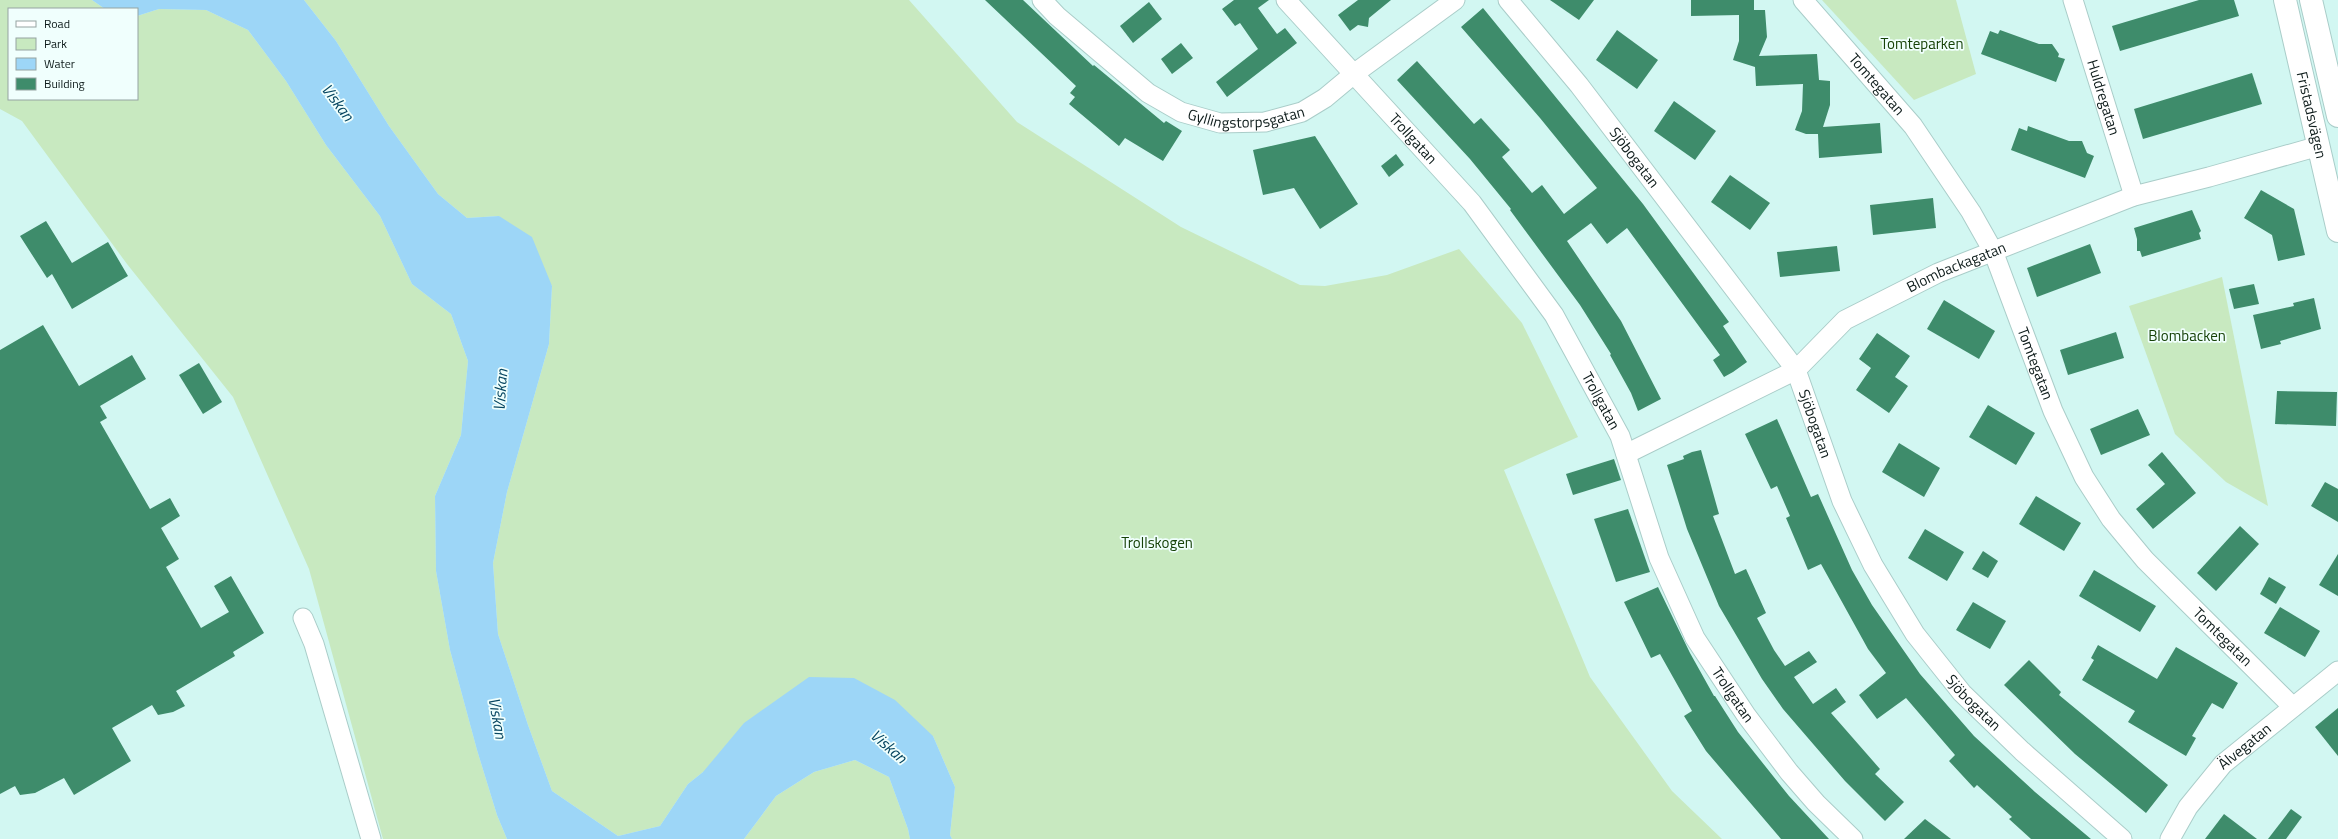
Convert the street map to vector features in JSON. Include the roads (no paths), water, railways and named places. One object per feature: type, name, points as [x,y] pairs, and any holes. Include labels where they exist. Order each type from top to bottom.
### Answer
[{"type":"street","name":"Gyllingstorpsgatan","points":[[1042,0],[1057,16],[1148,93],[1181,112],[1220,123],[1265,122],[1302,112],[1325,98],[1355,73],[1455,0]]},
{"type":"street","name":"Trollgatan","points":[[1286,0],[1355,73],[1472,203],[1554,315],[1620,436],[1658,558],[1695,638],[1746,716],[1789,772],[1816,803],[1853,839]]},
{"type":"street","name":"Sjöbogatan","points":[[1508,0],[1579,85],[1796,370],[1842,501],[1873,565],[1915,634],[1962,694],[2022,751],[2122,839]]},
{"type":"street","name":"Tomtegatan","points":[[1803,0],[1914,126],[1970,212],[1993,251],[2053,411],[2084,478],[2111,519],[2145,560],[2293,707]]},
{"type":"street","name":"Huldregatan","points":[[2073,0],[2134,196]]},
{"type":"street","name":"Fristadsvägen","points":[[2285,0],[2338,231]]},
{"type":"street","name":"Fristadsvägen","points":[[2311,0],[2338,116]]},
{"type":"street","name":"Blombackagatan","points":[[1626,454],[1796,370],[1845,320],[1938,273],[2134,196],[2319,146]]},
{"type":"street","points":[[303,618],[314,644],[371,839]]},
{"type":"street","name":"Älvegatan","points":[[2170,839],[2188,807],[2223,764],[2338,671]]},
{"type":"water","name":"Viskan","points":[[92,0],[304,0],[336,41],[389,126],[438,194],[467,218],[499,216],[532,237],[552,286],[549,344],[507,492],[493,563],[498,634],[528,725],[552,791],[618,836],[660,826],[688,784],[703,772],[744,723],[809,677],[854,678],[895,700],[933,736],[955,787],[950,835],[952,839],[910,839],[908,829],[889,777],[855,760],[814,772],[776,796],[744,839],[507,839],[497,815],[477,750],[450,650],[436,571],[435,496],[461,435],[468,361],[451,314],[412,284],[380,216],[326,145],[286,81],[248,30],[206,10],[159,9],[138,16],[138,8],[104,8]]},
{"type":"park label","name":"Tomteparken","points":[[1922,44]]},
{"type":"park label","name":"Blombacken","points":[[2187,336]]},
{"type":"park label","name":"Trollskogen","points":[[1157,543]]}]
